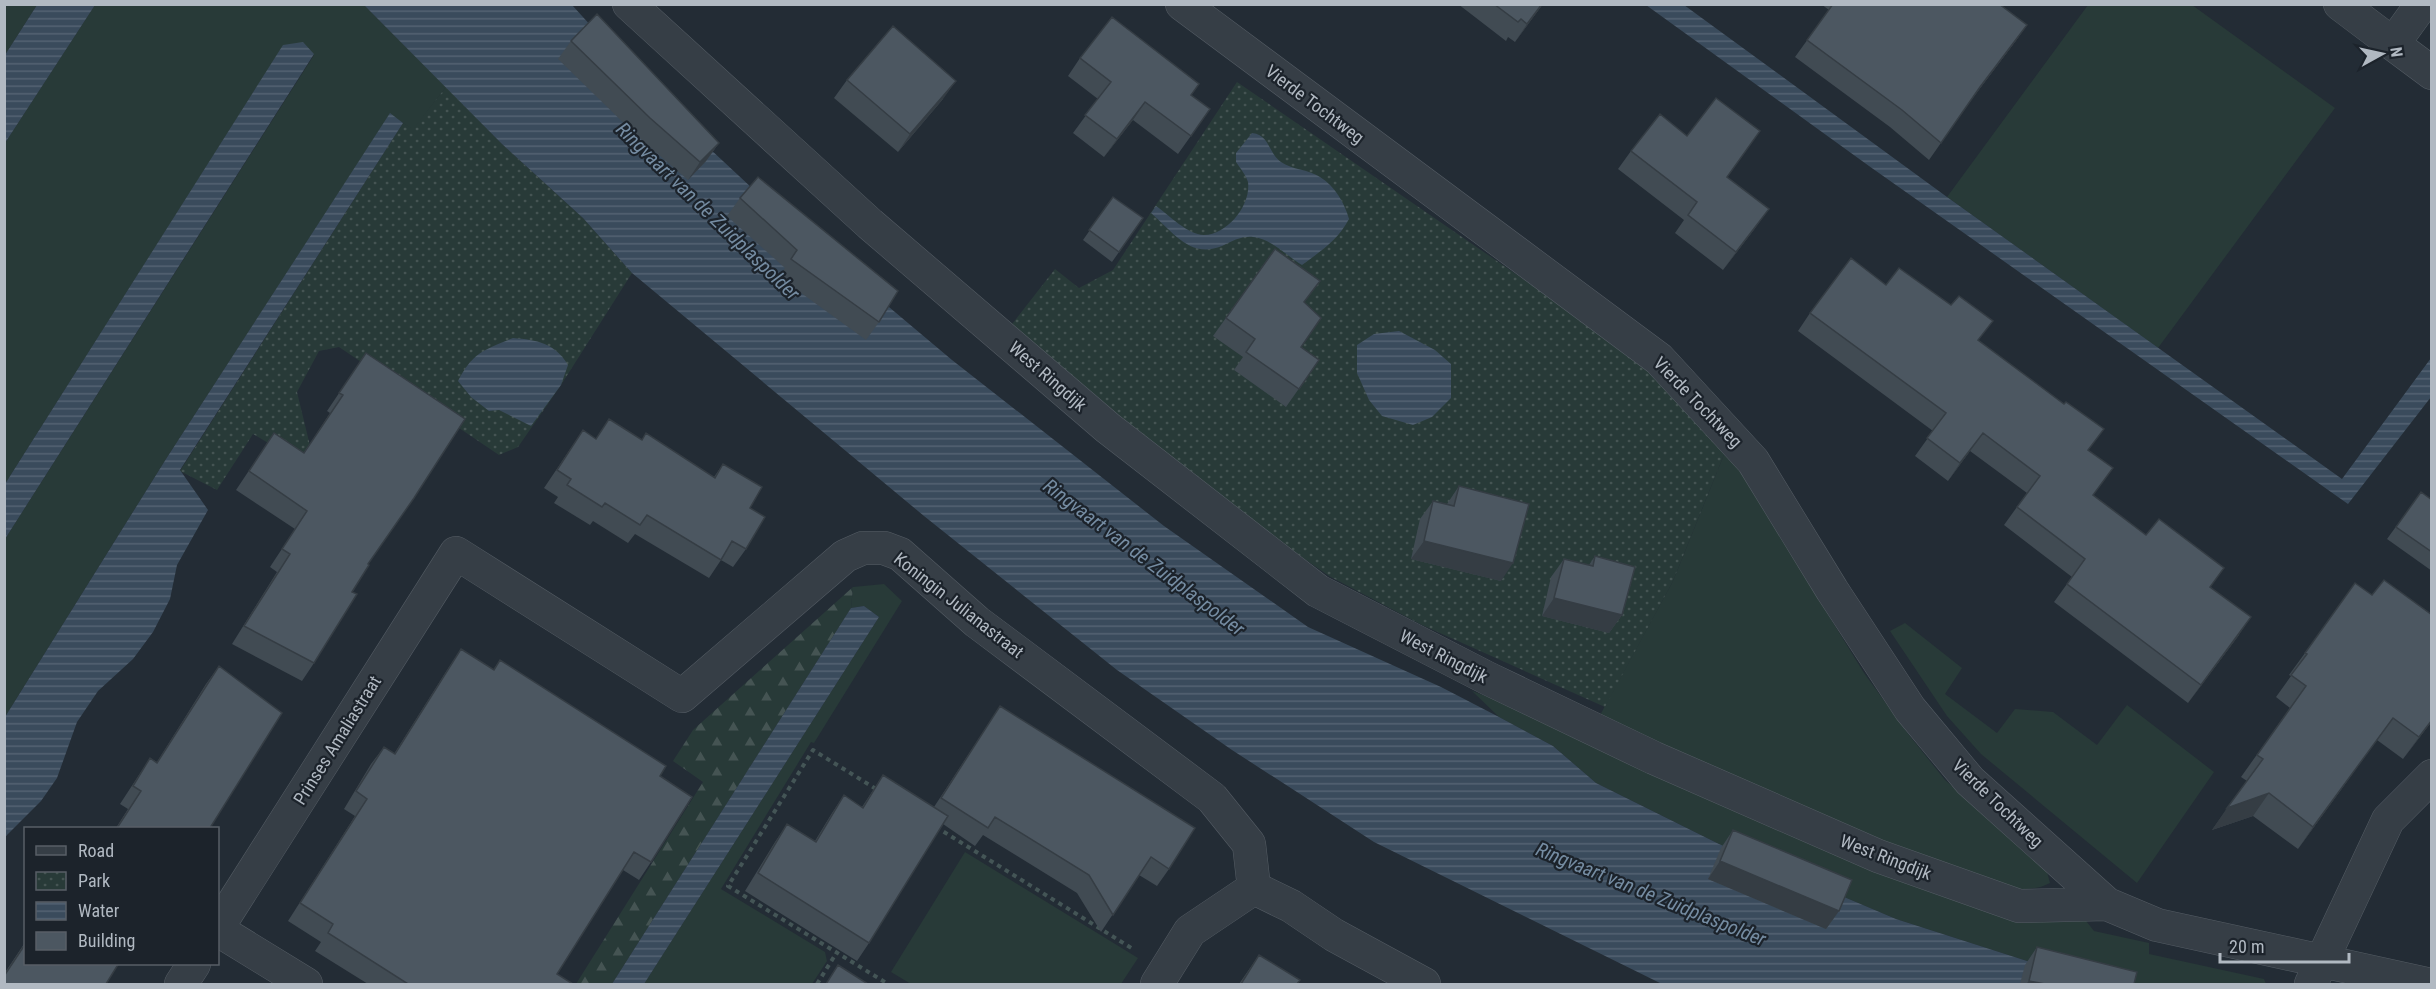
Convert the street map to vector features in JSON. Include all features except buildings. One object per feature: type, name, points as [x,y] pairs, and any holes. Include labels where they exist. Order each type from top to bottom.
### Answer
[{"type":"street","name":"West Ringdijk","points":[[629,4],[870,224],[1091,413],[1318,591],[1489,679],[1654,758],[1878,856],[2019,906],[2107,904],[2157,925],[2315,976],[2427,984]]},
{"type":"street","name":"Vierde Tochtweg","points":[[1182,4],[1659,359],[1754,461],[1832,590],[1910,709],[1970,782],[2107,904]]},
{"type":"street","points":[[2340,4],[2432,73]]},
{"type":"street","points":[[2393,44],[2422,4]]},
{"type":"street","name":"Koningin Julianastraat","points":[[456,553],[682,696],[845,556],[863,548],[884,548],[900,554],[977,622],[1212,798],[1249,844],[1254,888]]},
{"type":"street","name":"Prinses Amaliastraat","points":[[219,927],[456,553]]},
{"type":"street","points":[[2315,976],[2388,820],[2432,776]]},
{"type":"street","points":[[1162,977],[1190,931],[1254,888],[1292,906],[1334,935],[1424,984]]},
{"type":"street","points":[[219,930],[306,984]]},
{"type":"street","points":[[181,984],[193,965]]},
{"type":"path","points":[[885,795],[813,750],[728,886],[888,984]]},
{"type":"path","points":[[875,789],[880,781]]},
{"type":"path","points":[[936,826],[1162,977]]},
{"type":"path","points":[[816,984],[837,952]]},
{"type":"green space","points":[[4,5],[37,5],[5,55]]},
{"type":"green space","points":[[95,5],[364,5],[446,87],[413,130],[390,114],[166,459],[5,717],[5,539],[314,55],[283,46],[5,484],[5,143]]},
{"type":"green space","points":[[2088,5],[2192,5],[2335,108],[2158,348],[1947,197]]},
{"type":"green space","points":[[1237,82],[1597,330],[1649,372],[1725,452],[1673,581],[1605,707],[1422,625],[1329,576],[1266,532],[1009,328],[1055,269],[1079,288],[1113,270]]},
{"type":"green space","points":[[446,87],[502,144],[583,218],[632,273],[561,385],[518,447],[499,455],[339,347],[319,351],[297,392],[312,454],[305,465],[253,434],[217,490],[180,471],[403,123],[413,129]]},
{"type":"green space","points":[[1725,452],[1741,473],[1864,673],[1909,735],[1945,780],[2046,868],[2050,883],[2041,887],[2021,889],[1972,879],[1599,717],[1673,581]]},
{"type":"green space","points":[[884,584],[902,601],[814,743],[811,742],[721,889],[825,952],[827,961],[812,984],[644,984],[879,617],[864,606],[851,608],[853,587]]},
{"type":"green space","points":[[853,587],[851,608],[612,984],[576,984],[703,782],[673,761],[693,730]]},
{"type":"green space","points":[[1905,623],[1962,668],[1945,694],[1997,733],[2015,709],[2053,712],[2097,745],[2127,705],[2214,772],[2137,883],[1981,754],[1947,716],[1890,631]]},
{"type":"green space","points":[[1472,691],[2079,912],[2094,931],[2149,943],[2149,954],[2264,979],[2266,984],[2125,984],[2027,961],[1896,919],[1719,844],[1596,783],[1553,746],[1499,717]]},
{"type":"green space","points":[[965,852],[1138,958],[1121,984],[911,984],[891,972]]},
{"type":"water","points":[[37,5],[95,5],[5,143],[5,55]]},
{"type":"water","name":"Ringvaart van de Zuidplaspolder","points":[[364,5],[572,5],[665,107],[795,228],[952,360],[1164,526],[1308,627],[1441,687],[1499,717],[1553,746],[1596,783],[1719,844],[1896,919],[2027,961],[2125,984],[1662,984],[1374,842],[1232,750],[1117,670],[924,516],[632,273],[583,218],[502,144]]},
{"type":"water","points":[[1646,5],[1684,5],[1947,197],[2342,479],[2431,358],[2431,397],[2348,504],[1869,166]]},
{"type":"water","points":[[303,42],[314,54],[5,539],[5,484],[283,45]]},
{"type":"water","points":[[390,113],[403,123],[180,470],[208,510],[177,565],[170,599],[153,632],[133,659],[98,691],[77,722],[57,778],[41,801],[5,837],[5,717],[166,459]]},
{"type":"water","points":[[1252,133],[1258,134],[1266,141],[1281,162],[1315,174],[1330,185],[1339,196],[1347,213],[1349,219],[1340,233],[1302,265],[1272,244],[1259,238],[1241,238],[1211,249],[1191,246],[1183,242],[1151,213],[1156,206],[1185,228],[1204,235],[1221,230],[1229,224],[1242,209],[1248,191],[1247,179],[1236,162],[1236,153]]},
{"type":"water","points":[[1399,331],[1435,350],[1451,364],[1451,398],[1432,417],[1413,425],[1382,416],[1369,400],[1357,373],[1357,345],[1374,334]]},
{"type":"water","points":[[513,338],[545,344],[557,352],[568,365],[561,385],[531,426],[499,410],[489,411],[471,397],[458,381],[463,371],[480,353]]},
{"type":"water","points":[[864,606],[879,617],[644,984],[612,984],[851,608]]}]
